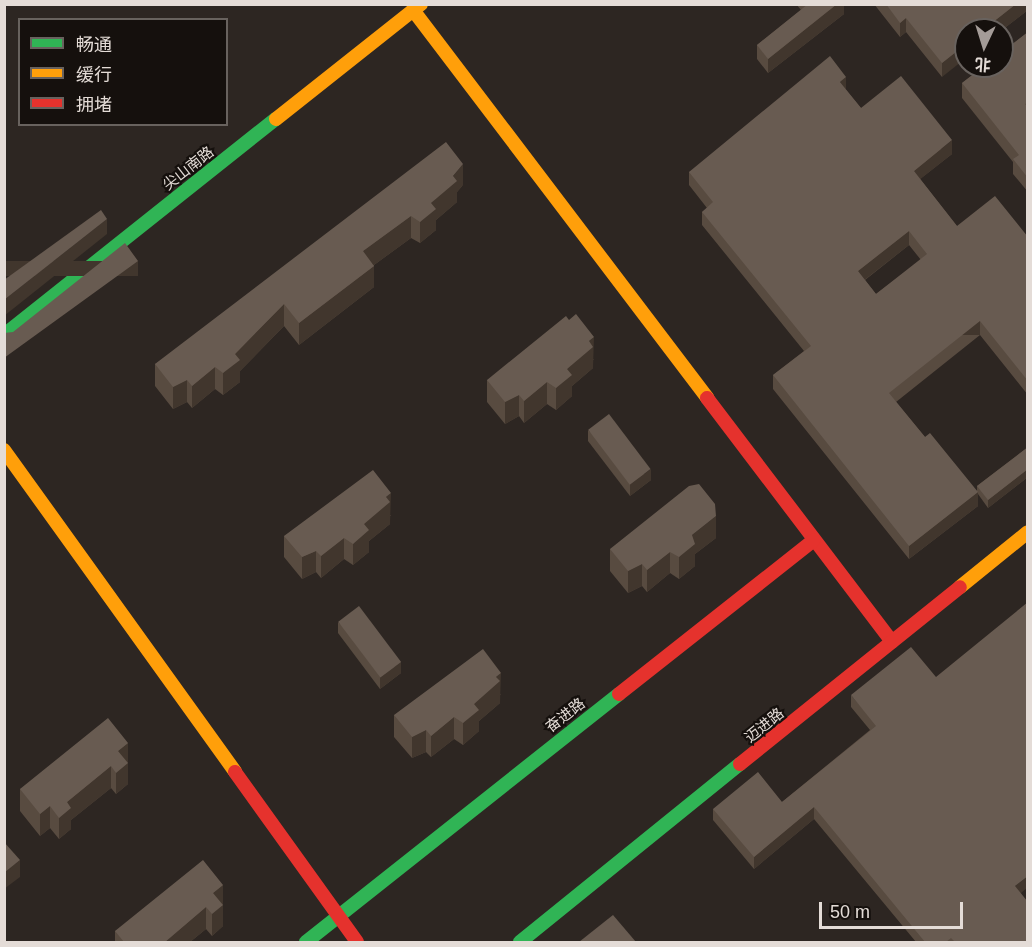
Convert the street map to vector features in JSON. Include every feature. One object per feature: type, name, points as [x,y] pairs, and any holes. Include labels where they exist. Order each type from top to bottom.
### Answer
[{"type":"street","name":"尖山南路","points":[[4,335],[417,7]]},
{"type":"street","points":[[417,7],[892,642]]},
{"type":"street","points":[[4,450],[357,942]]},
{"type":"street","name":"迈进路","points":[[520,942],[1028,532]]},
{"type":"street","name":"奋进路","points":[[306,942],[814,540]]},
{"type":"building","points":[[808,4],[837,4],[768,59],[757,45]]},
{"type":"building","points":[[886,4],[1016,4],[998,18],[954,18],[954,54],[942,63],[906,18],[900,23]]},
{"type":"building","points":[[1028,32],[1028,103],[1025,104],[1028,107],[1028,178],[1013,159],[1019,155],[962,83],[968,78],[1014,78],[1014,43]]},
{"type":"building","points":[[830,56],[846,77],[840,82],[861,108],[901,76],[952,140],[914,171],[957,226],[995,196],[1028,237],[1028,381],[980,321],[889,393],[925,437],[930,433],[978,492],[909,546],[773,375],[811,346],[702,212],[713,202],[689,172]],"holes":[[[909,231],[927,254],[876,294],[858,271]]]},
{"type":"building","points":[[446,142],[463,164],[453,176],[457,181],[431,203],[436,209],[420,222],[411,216],[363,251],[374,266],[299,323],[284,304],[235,354],[240,360],[223,373],[215,367],[192,386],[187,380],[173,387],[155,364]]},
{"type":"building","points":[[101,210],[107,219],[4,300],[4,280]]},
{"type":"building","points":[[125,243],[138,261],[4,358],[4,333],[13,332]]},
{"type":"building","points":[[576,314],[594,337],[589,341],[593,347],[567,369],[572,375],[556,388],[547,382],[524,401],[519,395],[505,402],[487,380],[566,316],[569,320]]},
{"type":"building","points":[[609,414],[651,469],[630,485],[588,430]]},
{"type":"building","points":[[1028,447],[1028,469],[988,500],[977,486]]},
{"type":"building","points":[[373,470],[391,493],[386,497],[390,502],[364,524],[369,530],[353,544],[344,538],[321,556],[316,551],[302,557],[284,536]]},
{"type":"building","points":[[699,484],[715,504],[716,516],[692,535],[695,544],[679,557],[670,552],[647,570],[642,564],[628,571],[610,549],[689,486]]},
{"type":"building","points":[[1028,602],[1028,876],[1015,886],[1028,902],[1028,942],[955,942],[951,938],[946,942],[925,942],[814,807],[754,857],[713,809],[758,772],[782,802],[876,726],[851,695],[911,647],[936,677]]},
{"type":"building","points":[[359,606],[401,662],[380,678],[338,622]]},
{"type":"building","points":[[483,649],[501,673],[496,677],[500,681],[474,704],[479,710],[463,723],[454,717],[431,736],[426,730],[412,737],[394,715]]},
{"type":"building","points":[[108,718],[128,743],[118,751],[128,763],[116,773],[111,766],[67,802],[71,808],[59,818],[50,806],[40,814],[20,789]]},
{"type":"building","points":[[4,842],[20,860],[4,873]]},
{"type":"building","points":[[203,860],[223,885],[213,893],[223,905],[212,914],[206,907],[165,942],[124,942],[115,931]]},
{"type":"building","points":[[613,915],[636,942],[579,942]]},
{"type":"traffic: fast","points":[[4,335],[276,119]]},
{"type":"traffic: fast","points":[[306,942],[619,694]]},
{"type":"traffic: fast","points":[[520,942],[740,764]]},
{"type":"traffic: slow","points":[[276,119],[421,4]]},
{"type":"traffic: slow","points":[[413,10],[707,398]]},
{"type":"traffic: slow","points":[[4,450],[235,772]]},
{"type":"traffic: slow","points":[[960,587],[1028,532]]},
{"type":"traffic: jam","points":[[707,398],[892,642]]},
{"type":"traffic: jam","points":[[619,694],[814,540]]},
{"type":"traffic: jam","points":[[740,764],[960,587]]},
{"type":"traffic: jam","points":[[235,772],[357,942]]}]
